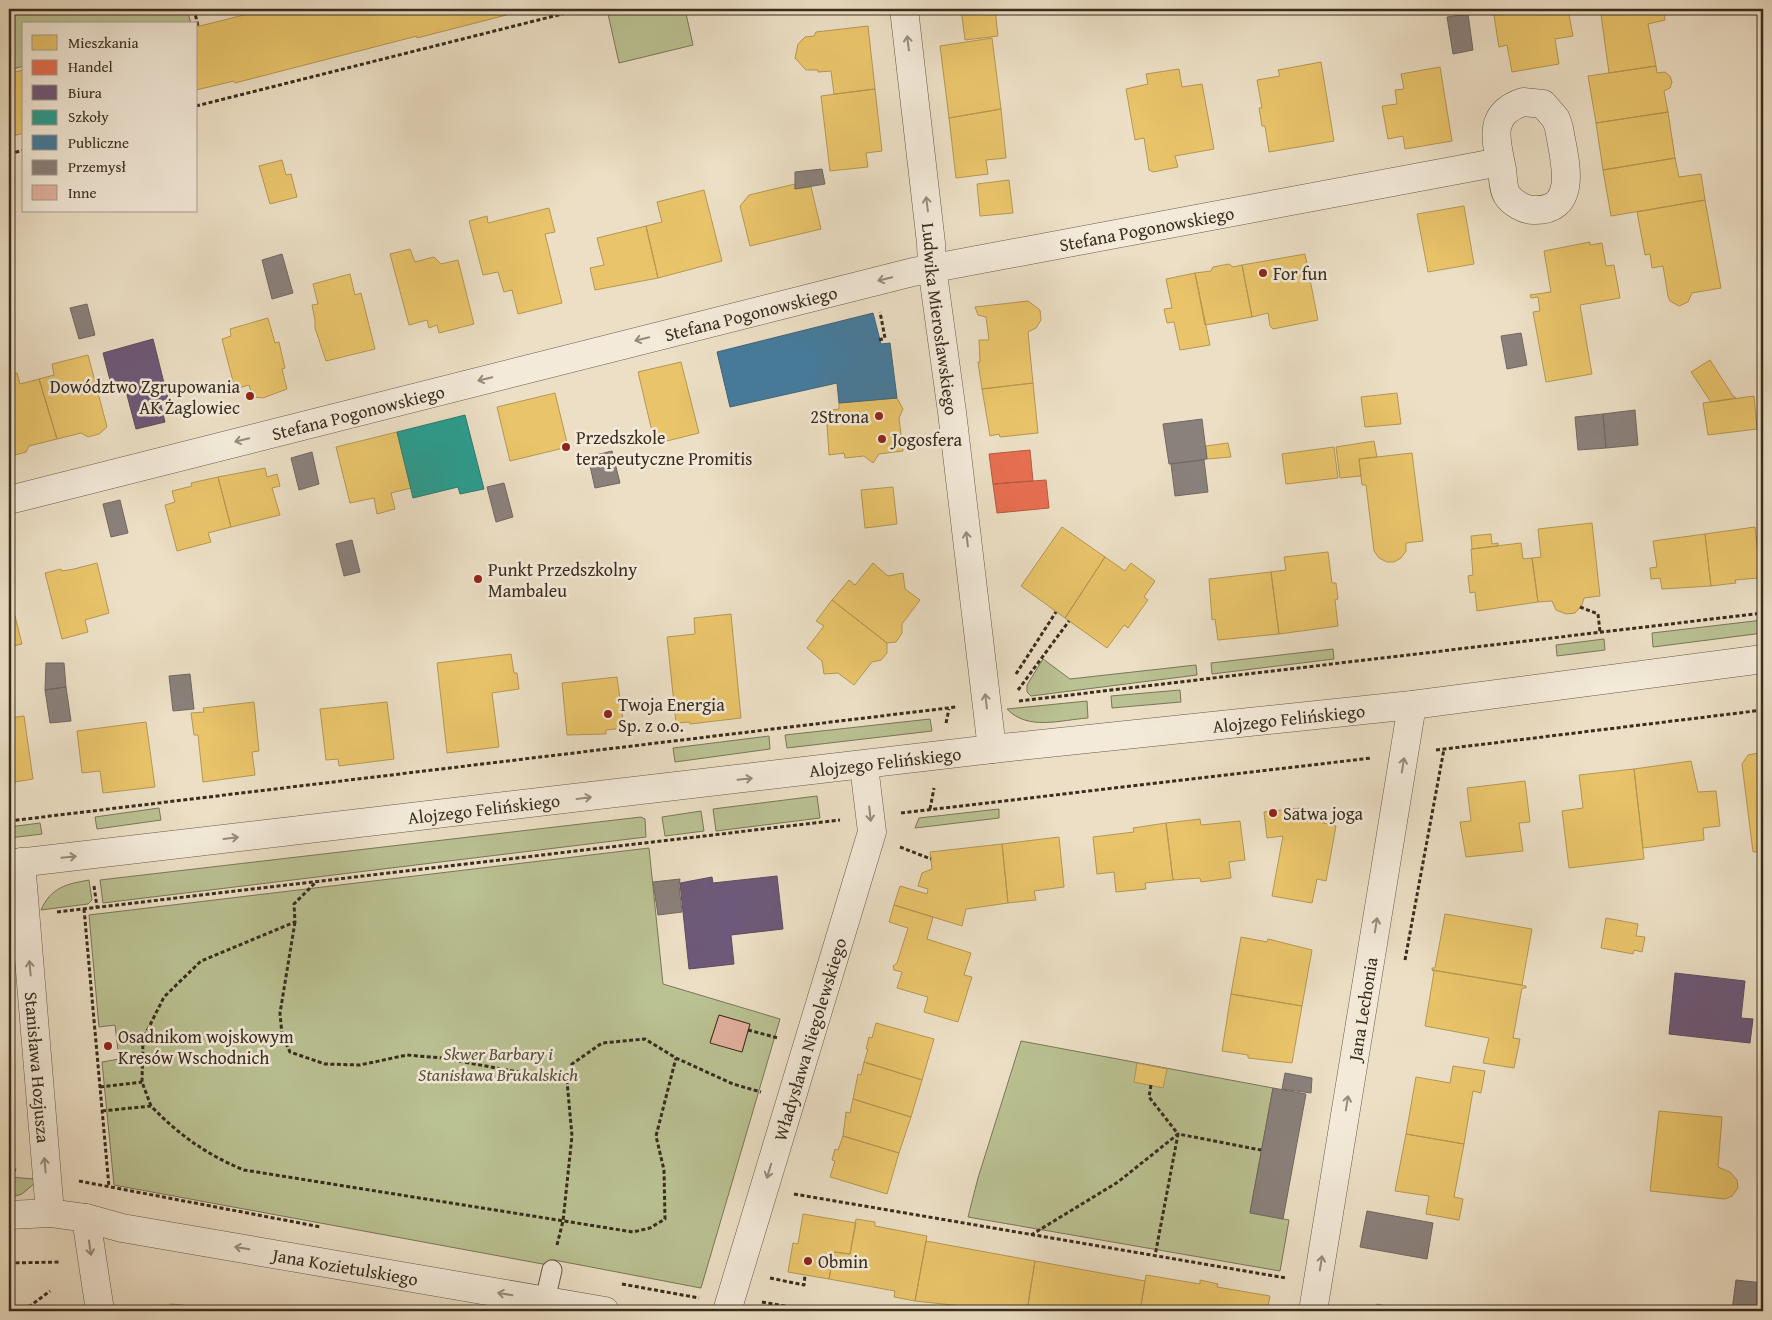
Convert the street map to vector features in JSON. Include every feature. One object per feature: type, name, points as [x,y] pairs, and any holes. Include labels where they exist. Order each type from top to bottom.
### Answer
[{"type":"street","name":"Ludwika Mierosławskiego","points":[[904,9],[932,243],[932,267],[952,412],[999,700],[992,749]]},
{"type":"street","name":"Stefana Pogonowskiego","points":[[9,500],[932,267],[1500,162]]},
{"type":"street","name":"Alojzego Felińskiego","points":[[15,863],[864,766],[992,749],[1412,705],[1763,660]]},
{"type":"street","name":"Jana Lechonia","points":[[1313,1311],[1412,705]]},
{"type":"street","name":"Władysława Niegolewskiego","points":[[727,1311],[872,832],[864,766]]},
{"type":"street","name":"Stanisława Hozjusza","points":[[15,863],[25,915],[50,1213]]},
{"type":"street","points":[[9,1215],[50,1213],[86,1218],[100,1311]]},
{"type":"street","name":"Jana Kozietulskiego","points":[[86,1218],[122,1228],[605,1311]]},
{"type":"lane","points":[[545,1300],[552,1270]]},
{"type":"path","points":[[194,9],[197,22]]},
{"type":"path","points":[[198,105],[582,9]]},
{"type":"path","points":[[9,154],[22,151]]},
{"type":"path","points":[[879,340],[884,338],[882,325]]},
{"type":"path","points":[[1580,607],[1598,614],[1600,632]]},
{"type":"path","points":[[1012,680],[1056,612]]},
{"type":"path","points":[[9,821],[939,710],[999,700],[1018,701],[1763,613]]},
{"type":"path","points":[[999,700],[1069,621]]},
{"type":"path","points":[[1430,751],[1763,710]]},
{"type":"path","points":[[25,915],[1372,758]]},
{"type":"path","points":[[897,846],[931,860]]},
{"type":"path","points":[[317,881],[294,904],[295,922],[280,1013],[282,1035],[290,1052],[325,1064],[360,1065],[406,1055],[442,1058],[567,1081]]},
{"type":"path","points":[[94,882],[97,907]]},
{"type":"path","points":[[84,909],[109,1188],[113,1194]]},
{"type":"path","points":[[295,922],[201,961],[164,997],[143,1039],[142,1082],[151,1106],[167,1123],[214,1158],[244,1170],[633,1232],[650,1228],[665,1219],[664,1170],[656,1136],[676,1058]]},
{"type":"path","points":[[748,1030],[781,1039]]},
{"type":"path","points":[[552,1270],[563,1221],[572,1136],[567,1081],[572,1064],[602,1043],[645,1039],[676,1058],[733,1084],[765,1093]]},
{"type":"path","points":[[100,1087],[142,1082]]},
{"type":"path","points":[[1151,1085],[1149,1097],[1178,1134],[1261,1150]]},
{"type":"path","points":[[102,1111],[151,1106]]},
{"type":"path","points":[[1031,1235],[1118,1182],[1178,1134]]},
{"type":"path","points":[[1155,1256],[1178,1134]]},
{"type":"path","points":[[794,1194],[1279,1277]]},
{"type":"path","points":[[9,1263],[64,1262]]},
{"type":"path","points":[[769,1278],[804,1285],[805,1275]]},
{"type":"path","points":[[9,1310],[30,1306],[50,1291]]},
{"type":"green space","points":[[37,9],[187,9],[190,22],[22,22],[22,67],[9,70],[9,16]]},
{"type":"green space","points":[[629,9],[685,9],[693,45],[619,63],[608,14]]},
{"type":"green space","points":[[1763,620],[1763,633],[1653,647],[1652,633]]},
{"type":"green space","points":[[1604,639],[1605,650],[1557,656],[1556,645]]},
{"type":"green space","points":[[1333,649],[1334,659],[1212,674],[1211,663]]},
{"type":"green space","points":[[1043,659],[1070,679],[1196,665],[1197,675],[1031,696],[1027,692],[1027,685]]},
{"type":"green space","points":[[1180,690],[1181,702],[1112,708],[1111,696]]},
{"type":"green space","points":[[1087,701],[1088,718],[1056,722],[1025,720],[1015,716],[1007,709]]},
{"type":"green space","points":[[930,719],[932,731],[787,748],[785,735]]},
{"type":"green space","points":[[769,736],[770,749],[675,762],[673,748]]},
{"type":"green space","points":[[817,796],[820,818],[716,831],[713,809]]},
{"type":"green space","points":[[159,808],[161,820],[97,829],[95,817]]},
{"type":"green space","points":[[999,809],[999,818],[915,828],[919,818]]},
{"type":"green space","points":[[701,811],[704,831],[665,836],[662,817]]},
{"type":"green space","points":[[641,817],[645,819],[646,837],[103,903],[100,880]]},
{"type":"green space","points":[[40,823],[42,834],[9,838],[9,827]]},
{"type":"green space","name":"Skwer Barbary i Stanisława Brukalskich","points":[[649,848],[663,984],[780,1019],[701,1288],[554,1260],[549,1260],[548,1265],[114,1185],[102,1062],[119,1059],[115,1025],[99,1027],[89,915]],"holes":[[[719,1015],[750,1024],[742,1052],[710,1042]]]},
{"type":"green space","points":[[89,880],[92,900],[88,904],[41,910],[45,902],[55,891],[67,885]]},
{"type":"green space","points":[[1021,1041],[1273,1088],[1250,1212],[1289,1220],[1280,1271],[968,1217],[978,1178]]},
{"type":"green space","points":[[9,1177],[35,1179],[35,1183],[22,1194],[9,1198]]},
{"type":"building: Mieszkania","points":[[268,9],[530,9],[235,83],[234,81],[198,90],[198,26]]},
{"type":"building: Mieszkania","points":[[961,9],[995,9],[998,36],[965,40]]},
{"type":"building: Mieszkania","points":[[1481,9],[1568,9],[1573,36],[1555,39],[1559,64],[1512,72],[1507,45],[1499,47],[1493,10],[1481,11]]},
{"type":"building: Mieszkania","points":[[1611,9],[1663,9],[1665,20],[1648,24],[1656,66],[1609,73],[1601,15],[1611,13]]},
{"type":"building: Mieszkania","points":[[868,26],[875,89],[834,94],[831,71],[818,72],[818,70],[806,70],[795,58],[798,44],[805,37],[814,36],[816,32]]},
{"type":"building: Mieszkania","points":[[992,38],[1001,109],[949,118],[940,46]]},
{"type":"building: Mieszkania","points":[[1321,62],[1334,141],[1269,152],[1265,126],[1262,126],[1259,108],[1262,108],[1257,80],[1280,76],[1278,70]]},
{"type":"building: Mieszkania","points":[[1656,66],[1657,73],[1665,72],[1670,76],[1672,82],[1670,88],[1664,91],[1668,112],[1596,123],[1588,76]]},
{"type":"building: Mieszkania","points":[[1440,67],[1452,141],[1405,149],[1403,136],[1388,139],[1382,106],[1397,104],[1395,90],[1404,89],[1401,74]]},
{"type":"building: Mieszkania","points":[[1179,69],[1182,87],[1202,84],[1214,149],[1175,156],[1178,167],[1153,172],[1149,170],[1144,138],[1135,140],[1126,89],[1148,84],[1146,74]]},
{"type":"building: Mieszkania","points":[[22,70],[22,134],[9,137],[9,73]]},
{"type":"building: Mieszkania","points":[[875,89],[882,151],[866,153],[868,167],[830,171],[821,96]]},
{"type":"building: Mieszkania","points":[[1001,109],[1006,158],[986,160],[988,174],[956,178],[949,118]]},
{"type":"building: Mieszkania","points":[[1668,112],[1675,158],[1603,170],[1596,123]]},
{"type":"building: Mieszkania","points":[[1675,158],[1679,177],[1701,174],[1705,200],[1611,216],[1603,170]]},
{"type":"building: Mieszkania","points":[[282,160],[286,175],[291,174],[297,197],[270,204],[259,166]]},
{"type":"building: Mieszkania","points":[[1009,180],[1013,213],[980,216],[977,184]]},
{"type":"building: Mieszkania","points":[[795,184],[795,189],[811,187],[821,229],[750,246],[740,206],[749,195]]},
{"type":"building: Mieszkania","points":[[704,190],[722,261],[658,278],[646,226],[662,222],[657,202]]},
{"type":"building: Mieszkania","points":[[1705,200],[1721,288],[1692,293],[1688,302],[1679,306],[1670,301],[1668,296],[1663,266],[1652,268],[1650,254],[1645,255],[1637,212]]},
{"type":"building: Mieszkania","points":[[1464,206],[1474,264],[1428,272],[1417,214]]},
{"type":"building: Mieszkania","points":[[549,208],[555,232],[545,234],[562,303],[518,314],[512,290],[504,292],[498,272],[483,275],[469,221],[487,216],[488,223]]},
{"type":"building: Mieszkania","points":[[646,226],[658,278],[595,290],[590,268],[604,265],[597,238]]},
{"type":"building: Mieszkania","points":[[1590,242],[1590,245],[1602,243],[1606,266],[1614,265],[1620,298],[1580,305],[1592,374],[1546,382],[1533,312],[1540,311],[1538,297],[1531,298],[1530,295],[1551,292],[1544,251]]},
{"type":"building: Mieszkania","points":[[410,249],[415,262],[434,257],[441,264],[458,260],[474,324],[439,333],[437,325],[429,328],[427,320],[409,325],[390,254]]},
{"type":"building: Mieszkania","points":[[1305,254],[1318,320],[1273,329],[1270,326],[1268,313],[1252,317],[1242,265]]},
{"type":"building: Mieszkania","points":[[1229,264],[1233,267],[1242,265],[1252,317],[1205,325],[1195,273],[1211,271],[1213,267]]},
{"type":"building: Mieszkania","points":[[1195,273],[1210,345],[1180,350],[1174,322],[1167,323],[1164,309],[1172,308],[1166,279]]},
{"type":"building: Mieszkania","points":[[350,274],[355,295],[361,293],[375,349],[326,361],[315,328],[312,305],[318,304],[313,284]]},
{"type":"building: Mieszkania","points":[[1028,301],[1040,310],[1041,320],[1036,328],[1028,332],[1033,383],[982,389],[978,362],[980,362],[979,340],[989,340],[986,317],[978,315],[975,307]]},
{"type":"building: Mieszkania","points":[[268,318],[275,343],[279,342],[285,368],[282,369],[287,389],[263,398],[253,397],[249,385],[235,389],[222,339],[231,336],[230,329]]},
{"type":"building: Mieszkania","points":[[88,355],[107,427],[99,434],[88,437],[81,433],[57,439],[39,379],[54,375],[52,364]]},
{"type":"building: Mieszkania","points":[[1710,360],[1736,398],[1711,402],[1691,372]]},
{"type":"building: Mieszkania","points":[[681,362],[699,433],[655,444],[638,372]]},
{"type":"building: Mieszkania","points":[[17,373],[20,384],[39,379],[57,439],[29,446],[26,452],[15,455],[9,452],[9,375]]},
{"type":"building: Mieszkania","points":[[1033,383],[1038,433],[1000,437],[999,434],[990,436],[982,389]]},
{"type":"building: Mieszkania","points":[[555,393],[568,447],[510,461],[497,407]]},
{"type":"building: Mieszkania","points":[[1397,393],[1401,424],[1365,427],[1361,397]]},
{"type":"building: Mieszkania","points":[[1754,396],[1757,429],[1708,435],[1703,403]]},
{"type":"building: Mieszkania","points":[[897,398],[903,409],[899,418],[903,451],[879,454],[873,463],[864,456],[845,458],[844,453],[829,455],[827,424],[833,424],[831,410],[839,409],[839,403]]},
{"type":"building: Mieszkania","points":[[397,432],[411,488],[391,493],[395,509],[377,514],[374,498],[350,503],[336,447]]},
{"type":"building: Mieszkania","points":[[1374,441],[1377,457],[1359,459],[1361,476],[1340,478],[1336,447]]},
{"type":"building: Mieszkania","points":[[1228,443],[1231,457],[1207,459],[1206,446]]},
{"type":"building: Mieszkania","points":[[1334,447],[1338,478],[1286,484],[1282,454]]},
{"type":"building: Mieszkania","points":[[1412,453],[1423,541],[1406,543],[1406,551],[1401,558],[1394,562],[1387,562],[1379,558],[1374,551],[1366,485],[1362,485],[1359,459]]},
{"type":"building: Mieszkania","points":[[265,468],[267,477],[277,474],[280,486],[272,488],[280,515],[231,527],[218,477]]},
{"type":"building: Mieszkania","points":[[218,477],[231,527],[208,533],[211,542],[177,551],[165,505],[175,502],[172,491],[192,486],[191,483]]},
{"type":"building: Mieszkania","points":[[893,487],[897,524],[865,528],[861,490]]},
{"type":"building: Mieszkania","points":[[1592,523],[1600,596],[1584,598],[1582,605],[1575,613],[1566,614],[1556,610],[1552,601],[1538,602],[1532,558],[1541,557],[1538,529]]},
{"type":"building: Mieszkania","points":[[1062,527],[1105,557],[1065,618],[1021,586]]},
{"type":"building: Mieszkania","points":[[1755,527],[1758,554],[1763,553],[1763,566],[1757,567],[1758,578],[1735,580],[1736,583],[1711,586],[1705,534]]},
{"type":"building: Mieszkania","points":[[1491,534],[1492,544],[1498,543],[1498,546],[1472,549],[1471,536]]},
{"type":"building: Mieszkania","points":[[1705,534],[1711,586],[1662,589],[1660,578],[1651,579],[1650,568],[1657,567],[1653,541]]},
{"type":"building: Mieszkania","points":[[1521,543],[1523,559],[1532,558],[1538,602],[1477,611],[1475,592],[1470,593],[1468,576],[1473,575],[1471,549]]},
{"type":"building: Mieszkania","points":[[1328,552],[1332,583],[1336,583],[1338,599],[1335,600],[1338,626],[1279,634],[1271,572],[1286,570],[1284,557]]},
{"type":"building: Mieszkania","points":[[1105,557],[1125,571],[1131,563],[1155,581],[1144,597],[1148,600],[1128,628],[1124,625],[1107,648],[1065,618]]},
{"type":"building: Mieszkania","points":[[97,563],[109,613],[85,620],[88,632],[62,639],[45,573],[61,569],[62,571],[74,569]]},
{"type":"building: Mieszkania","points":[[873,563],[888,576],[903,573],[905,589],[920,600],[902,624],[902,633],[896,642],[887,643],[832,600],[849,580],[855,585]]},
{"type":"building: Mieszkania","points":[[1271,572],[1279,634],[1218,640],[1215,619],[1212,620],[1209,579]]},
{"type":"building: Mieszkania","points":[[832,600],[887,643],[887,653],[881,660],[872,662],[854,685],[838,673],[824,674],[822,661],[807,648],[824,626],[816,621]]},
{"type":"building: Mieszkania","points":[[9,607],[10,613],[14,612],[22,644],[9,647]]},
{"type":"building: Mieszkania","points":[[731,614],[741,718],[690,724],[690,722],[676,723],[667,637],[695,634],[694,618]]},
{"type":"building: Mieszkania","points":[[511,654],[514,673],[517,673],[519,689],[492,693],[499,747],[447,753],[437,663]]},
{"type":"building: Mieszkania","points":[[617,677],[624,728],[606,730],[606,734],[567,735],[562,683]]},
{"type":"building: Mieszkania","points":[[254,702],[259,751],[252,752],[255,775],[203,782],[198,735],[194,735],[191,713],[204,712],[203,708]]},
{"type":"building: Mieszkania","points":[[387,702],[394,759],[339,766],[338,759],[326,760],[320,709]]},
{"type":"building: Mieszkania","points":[[24,716],[33,779],[9,783],[9,718]]},
{"type":"building: Mieszkania","points":[[146,722],[155,787],[103,793],[100,771],[82,773],[77,731]]},
{"type":"building: Mieszkania","points":[[1758,753],[1759,761],[1763,761],[1763,851],[1753,852],[1742,764],[1748,755]]},
{"type":"building: Mieszkania","points":[[1691,761],[1698,792],[1716,791],[1720,826],[1703,828],[1704,840],[1643,848],[1634,769]]},
{"type":"building: Mieszkania","points":[[1634,769],[1644,859],[1569,868],[1562,811],[1583,808],[1579,775]]},
{"type":"building: Mieszkania","points":[[1525,781],[1530,822],[1519,823],[1523,851],[1466,857],[1460,822],[1471,821],[1467,788]]},
{"type":"building: Mieszkania","points":[[1301,808],[1325,812],[1323,823],[1336,826],[1326,881],[1317,879],[1312,903],[1272,896],[1283,836],[1267,838],[1264,812]]},
{"type":"building: Mieszkania","points":[[1200,819],[1201,825],[1240,821],[1245,860],[1229,862],[1231,878],[1201,882],[1200,878],[1173,880],[1166,823]]},
{"type":"building: Mieszkania","points":[[1166,823],[1173,880],[1145,883],[1146,889],[1116,892],[1114,872],[1097,874],[1093,837],[1134,832],[1133,828]]},
{"type":"building: Mieszkania","points":[[1059,837],[1064,887],[1034,891],[1036,900],[1008,903],[1002,844]]},
{"type":"building: Mieszkania","points":[[1002,844],[1008,903],[966,909],[962,926],[894,905],[900,886],[927,894],[928,889],[918,886],[922,873],[932,869],[930,852]]},
{"type":"building: Mieszkania","points":[[894,905],[933,917],[927,939],[971,953],[964,975],[972,977],[958,1022],[924,1012],[928,997],[897,988],[902,972],[894,970],[893,966],[897,963],[908,928],[889,922]]},
{"type":"building: Mieszkania","points":[[1445,914],[1532,929],[1522,985],[1432,970],[1432,968],[1435,968]]},
{"type":"building: Mieszkania","points":[[1606,918],[1638,924],[1636,936],[1645,937],[1642,952],[1634,950],[1633,954],[1601,948]]},
{"type":"building: Mieszkania","points":[[1241,937],[1267,942],[1268,939],[1312,950],[1302,1006],[1231,994]]},
{"type":"building: Mieszkania","points":[[1432,970],[1526,986],[1526,988],[1522,988],[1513,1038],[1520,1039],[1514,1068],[1483,1063],[1489,1038],[1425,1026],[1434,972]]},
{"type":"building: Mieszkania","points":[[1231,994],[1302,1006],[1292,1063],[1248,1058],[1248,1055],[1222,1051]]},
{"type":"building: Mieszkania","points":[[876,1023],[934,1039],[922,1080],[864,1062],[869,1037],[872,1038]]},
{"type":"building: Mieszkania","points":[[864,1062],[922,1080],[911,1117],[853,1099],[858,1074],[861,1075]]},
{"type":"building: Mieszkania","points":[[1137,1063],[1167,1069],[1163,1088],[1134,1082]]},
{"type":"building: Mieszkania","points":[[1453,1066],[1485,1071],[1481,1093],[1473,1091],[1464,1144],[1406,1134],[1416,1077],[1450,1083]]},
{"type":"building: Mieszkania","points":[[853,1099],[911,1117],[899,1153],[843,1136],[846,1112],[850,1113]]},
{"type":"building: Mieszkania","points":[[1659,1111],[1722,1117],[1718,1167],[1730,1172],[1737,1180],[1738,1188],[1732,1196],[1725,1199],[1650,1191]]},
{"type":"building: Mieszkania","points":[[1406,1134],[1464,1144],[1454,1197],[1463,1199],[1459,1220],[1426,1214],[1429,1196],[1395,1191]]},
{"type":"building: Mieszkania","points":[[843,1136],[899,1153],[887,1194],[830,1177],[835,1161],[832,1160],[835,1149],[838,1150]]},
{"type":"building: Mieszkania","points":[[803,1214],[856,1223],[850,1254],[834,1252],[829,1279],[788,1272],[793,1243],[798,1244]]},
{"type":"building: Mieszkania","points":[[856,1219],[875,1222],[875,1226],[927,1236],[915,1301],[894,1297],[895,1291],[829,1279],[834,1252],[850,1254]]},
{"type":"building: Mieszkania","points":[[926,1241],[1035,1261],[1027,1311],[982,1311],[962,1306],[915,1301]]},
{"type":"building: Mieszkania","points":[[1035,1261],[1145,1281],[1140,1311],[1027,1311]]},
{"type":"building: Mieszkania","points":[[1146,1275],[1200,1284],[1200,1280],[1218,1284],[1217,1287],[1270,1296],[1267,1311],[1140,1311]]},
{"type":"building: Mieszkania","points":[[170,1304],[183,1305],[219,1311],[169,1311]]},
{"type":"building: Mieszkania","points":[[1377,1304],[1401,1309],[1401,1311],[1360,1311],[1361,1306],[1376,1308]]},
{"type":"building: Mieszkania","points":[[1439,1305],[1472,1311],[1438,1311]]},
{"type":"building: Handel","points":[[1030,450],[1033,481],[993,484],[989,454]]},
{"type":"building: Handel","points":[[1046,480],[1049,508],[997,513],[993,484]]},
{"type":"building: Biura","points":[[153,339],[168,399],[160,401],[165,422],[136,429],[123,380],[111,384],[103,353]]},
{"type":"building: Biura","points":[[777,876],[783,929],[731,935],[734,964],[689,969],[680,883],[712,877],[713,883]]},
{"type":"building: Biura","points":[[1675,973],[1745,981],[1741,1018],[1753,1019],[1750,1043],[1669,1034]]},
{"type":"building: Szkoły","points":[[465,415],[484,489],[460,494],[458,487],[413,498],[397,432]]},
{"type":"building: Publiczne","points":[[873,313],[881,344],[890,343],[897,398],[839,403],[837,383],[730,407],[717,352]]},
{"type":"building: Przemysł","points":[[1468,14],[1473,50],[1453,54],[1447,17]]},
{"type":"building: Przemysł","points":[[822,169],[825,184],[795,189],[795,172]]},
{"type":"building: Przemysł","points":[[282,254],[293,293],[272,299],[262,260]]},
{"type":"building: Przemysł","points":[[87,304],[95,335],[79,339],[70,308]]},
{"type":"building: Przemysł","points":[[1521,333],[1527,365],[1507,369],[1501,336]]},
{"type":"building: Przemysł","points":[[1635,410],[1638,445],[1606,448],[1603,414]]},
{"type":"building: Przemysł","points":[[1603,414],[1606,448],[1578,450],[1575,417]]},
{"type":"building: Przemysł","points":[[1202,419],[1207,459],[1169,464],[1163,424]]},
{"type":"building: Przemysł","points":[[612,451],[620,483],[595,488],[588,457]]},
{"type":"building: Przemysł","points":[[312,452],[319,484],[299,490],[291,458]]},
{"type":"building: Przemysł","points":[[1204,460],[1208,492],[1175,496],[1171,464]]},
{"type":"building: Przemysł","points":[[504,483],[513,517],[496,522],[487,487]]},
{"type":"building: Przemysł","points":[[120,500],[128,533],[111,537],[103,504]]},
{"type":"building: Przemysł","points":[[352,540],[360,572],[344,576],[336,544]]},
{"type":"building: Przemysł","points":[[46,663],[64,663],[66,687],[45,690]]},
{"type":"building: Przemysł","points":[[190,674],[194,709],[173,711],[169,676]]},
{"type":"building: Przemysł","points":[[66,687],[71,721],[50,723],[45,690]]},
{"type":"building: Przemysł","points":[[680,879],[682,912],[658,915],[653,882]]},
{"type":"building: Przemysł","points":[[1285,1073],[1312,1078],[1311,1093],[1282,1089]]},
{"type":"building: Przemysł","points":[[1273,1088],[1306,1094],[1283,1219],[1250,1213]]},
{"type":"building: Przemysł","points":[[1367,1211],[1433,1223],[1427,1259],[1360,1247]]},
{"type":"building: Przemysł","points":[[1736,1280],[1763,1283],[1763,1311],[1732,1310]]},
{"type":"building: Inne","points":[[719,1015],[750,1024],[742,1052],[710,1043]]},
{"type":"place","name":"For fun","points":[[1263,273]]},
{"type":"place","name":"Dowództwo Zgrupowania AK Żaglowiec","points":[[250,396]]},
{"type":"place","name":"2Strona","points":[[879,416]]},
{"type":"place","name":"Jogosfera","points":[[882,439]]},
{"type":"place","name":"Przedszkole terapeutyczne Promitis","points":[[566,447]]},
{"type":"place","name":"Punkt Przedszkolny Mambaleu","points":[[478,579]]},
{"type":"place","name":"Twoja Energia Sp. z o.o.","points":[[608,714]]},
{"type":"place","name":"Satwa joga","points":[[1273,813]]},
{"type":"place","name":"Osadnikom wojskowym Kresów Wschodnich","points":[[108,1046]]},
{"type":"place","name":"Obmin","points":[[808,1261]]}]
